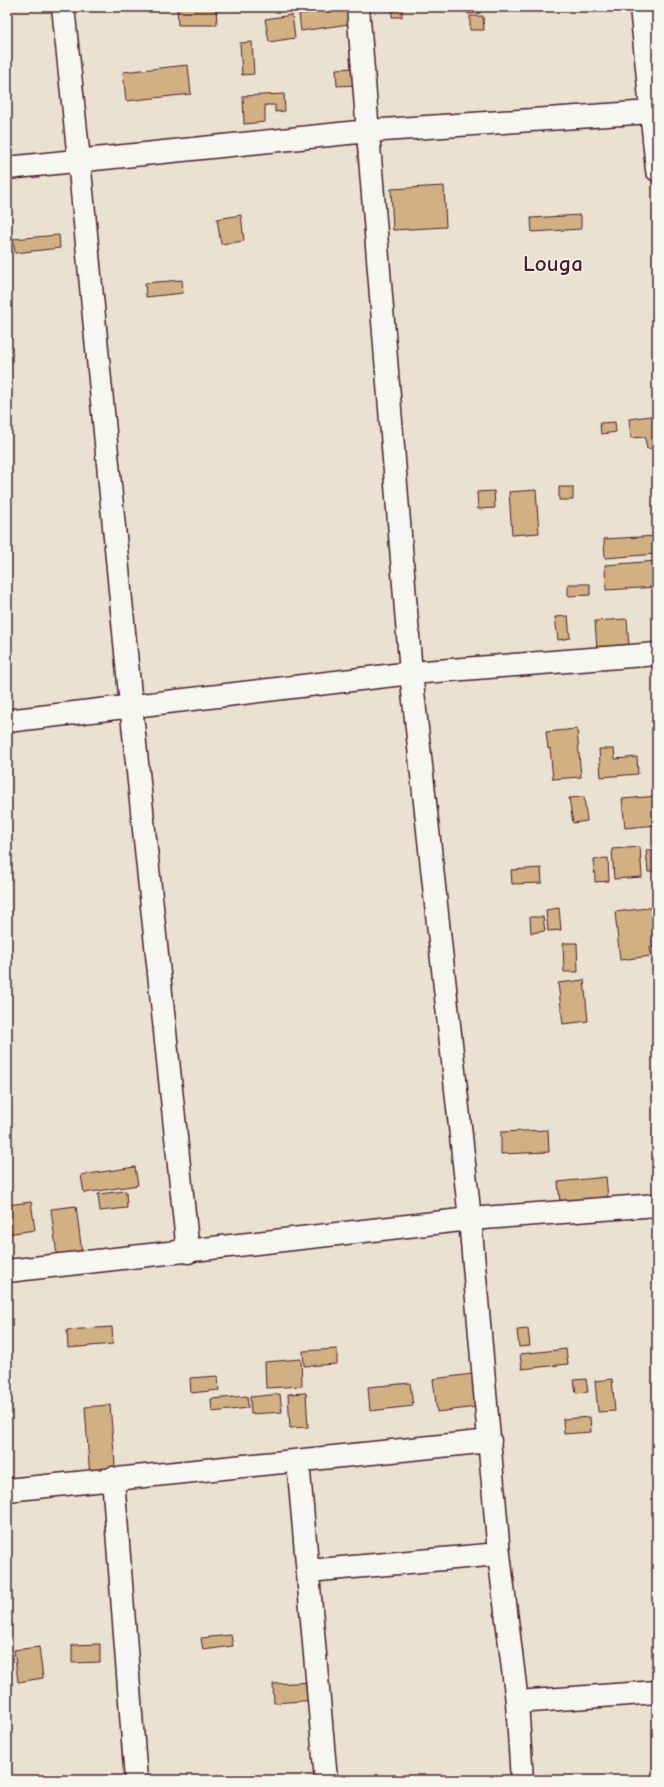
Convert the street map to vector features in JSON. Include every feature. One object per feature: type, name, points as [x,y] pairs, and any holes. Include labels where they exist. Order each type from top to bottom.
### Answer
[{"type":"street","points":[[63,7],[80,160],[131,705],[188,1252]]},
{"type":"street","points":[[358,7],[412,673],[470,1219],[499,1554],[517,1702],[522,1780]]},
{"type":"street","points":[[641,7],[657,170]]},
{"type":"street","points":[[7,168],[368,131],[651,112]]},
{"type":"street","points":[[7,721],[131,705],[412,673],[657,654]]},
{"type":"street","points":[[7,1271],[188,1252],[470,1219],[657,1205]]},
{"type":"street","points":[[7,1490],[113,1478],[490,1441]]},
{"type":"street","points":[[298,1461],[326,1780]]},
{"type":"street","points":[[113,1478],[136,1780]]},
{"type":"street","points":[[308,1572],[499,1554]]},
{"type":"street","points":[[517,1702],[657,1692]]},
{"type":"building","points":[[177,7],[216,7],[217,25],[178,25]]},
{"type":"building","points":[[347,7],[349,24],[301,31],[299,14]]},
{"type":"building","points":[[392,7],[402,7],[402,17],[392,17]]},
{"type":"building","points":[[467,7],[480,7],[480,13],[468,14]]},
{"type":"building","points":[[292,15],[295,38],[269,42],[265,19]]},
{"type":"building","points":[[470,16],[483,16],[484,30],[470,30]]},
{"type":"building","points":[[252,42],[254,74],[242,75],[240,43]]},
{"type":"building","points":[[188,65],[191,94],[126,101],[123,72]]},
{"type":"building","points":[[354,68],[355,85],[337,86],[336,69]]},
{"type":"building","points":[[284,94],[285,111],[275,112],[275,105],[265,105],[265,122],[244,124],[243,96]]},
{"type":"building","points":[[444,186],[446,227],[393,230],[391,189]]},
{"type":"building","points":[[241,215],[244,241],[221,244],[217,219]]},
{"type":"building","points":[[581,215],[581,229],[532,232],[531,218]]},
{"type":"building","points":[[59,235],[60,248],[15,253],[13,239]]},
{"type":"building","points":[[182,280],[183,293],[146,297],[145,283]]},
{"type":"building","points":[[657,415],[657,447],[647,449],[645,437],[631,438],[629,419]]},
{"type":"building","points":[[615,422],[616,432],[601,434],[600,423]]},
{"type":"building","points":[[559,487],[573,487],[573,500],[559,500]]},
{"type":"building","points":[[536,490],[539,533],[512,535],[509,492]]},
{"type":"building","points":[[494,491],[495,508],[478,509],[477,492]]},
{"type":"building","points":[[657,536],[657,554],[605,558],[604,539]]},
{"type":"building","points":[[657,561],[657,587],[606,590],[605,565]]},
{"type":"building","points":[[568,584],[590,584],[590,595],[568,596]]},
{"type":"building","points":[[568,616],[570,638],[558,640],[555,617]]},
{"type":"building","points":[[627,619],[629,647],[597,649],[595,621]]},
{"type":"building","points":[[577,729],[581,777],[553,779],[550,748],[548,749],[546,732]]},
{"type":"building","points":[[599,749],[614,749],[615,759],[637,757],[638,774],[601,777]]},
{"type":"building","points":[[657,796],[657,825],[625,828],[622,799]]},
{"type":"building","points":[[584,797],[587,821],[573,823],[569,798]]},
{"type":"building","points":[[640,847],[642,877],[614,879],[612,849]]},
{"type":"building","points":[[657,849],[657,871],[648,872],[646,850]]},
{"type":"building","points":[[608,858],[609,881],[595,882],[594,859]]},
{"type":"building","points":[[541,868],[542,883],[512,884],[511,870]]},
{"type":"building","points":[[656,907],[657,946],[650,947],[651,956],[620,960],[615,912]]},
{"type":"building","points":[[559,908],[561,930],[548,931],[546,910]]},
{"type":"building","points":[[530,917],[543,917],[545,931],[531,933]]},
{"type":"building","points":[[563,943],[577,943],[578,972],[564,972]]},
{"type":"building","points":[[584,980],[588,1021],[563,1024],[558,983]]},
{"type":"building","points":[[548,1130],[549,1152],[501,1154],[501,1132]]},
{"type":"building","points":[[135,1167],[138,1185],[84,1193],[81,1175]]},
{"type":"building","points":[[606,1177],[608,1197],[560,1202],[558,1182]]},
{"type":"building","points":[[126,1191],[127,1208],[100,1211],[98,1194]]},
{"type":"building","points":[[31,1202],[35,1230],[7,1234],[7,1205]]},
{"type":"building","points":[[76,1206],[82,1253],[57,1256],[51,1209]]},
{"type":"building","points":[[112,1327],[113,1344],[68,1348],[67,1330]]},
{"type":"building","points":[[528,1329],[530,1346],[519,1347],[517,1330]]},
{"type":"building","points":[[337,1349],[337,1364],[304,1366],[303,1351]]},
{"type":"building","points":[[566,1349],[568,1364],[522,1369],[520,1354]]},
{"type":"building","points":[[301,1359],[302,1386],[266,1388],[265,1362]]},
{"type":"building","points":[[480,1373],[484,1406],[437,1412],[433,1379]]},
{"type":"building","points":[[218,1376],[219,1390],[191,1393],[190,1378]]},
{"type":"building","points":[[586,1379],[588,1392],[576,1393],[574,1380]]},
{"type":"building","points":[[612,1379],[615,1411],[598,1412],[595,1381]]},
{"type":"building","points":[[410,1383],[413,1406],[370,1411],[368,1387]]},
{"type":"building","points":[[306,1393],[308,1427],[290,1428],[288,1394]]},
{"type":"building","points":[[280,1394],[282,1412],[251,1414],[250,1397]]},
{"type":"building","points":[[247,1396],[248,1408],[212,1412],[211,1399]]},
{"type":"building","points":[[110,1405],[116,1476],[90,1478],[85,1407]]},
{"type":"building","points":[[590,1417],[591,1432],[564,1434],[563,1419]]},
{"type":"building","points":[[231,1635],[233,1646],[203,1650],[201,1638]]},
{"type":"building","points":[[100,1644],[100,1662],[72,1663],[72,1645]]},
{"type":"building","points":[[39,1647],[43,1678],[18,1682],[14,1650]]},
{"type":"building","points":[[315,1682],[316,1700],[274,1703],[273,1684]]},
{"type":"district","name":"Louga","points":[[553,263]]}]
